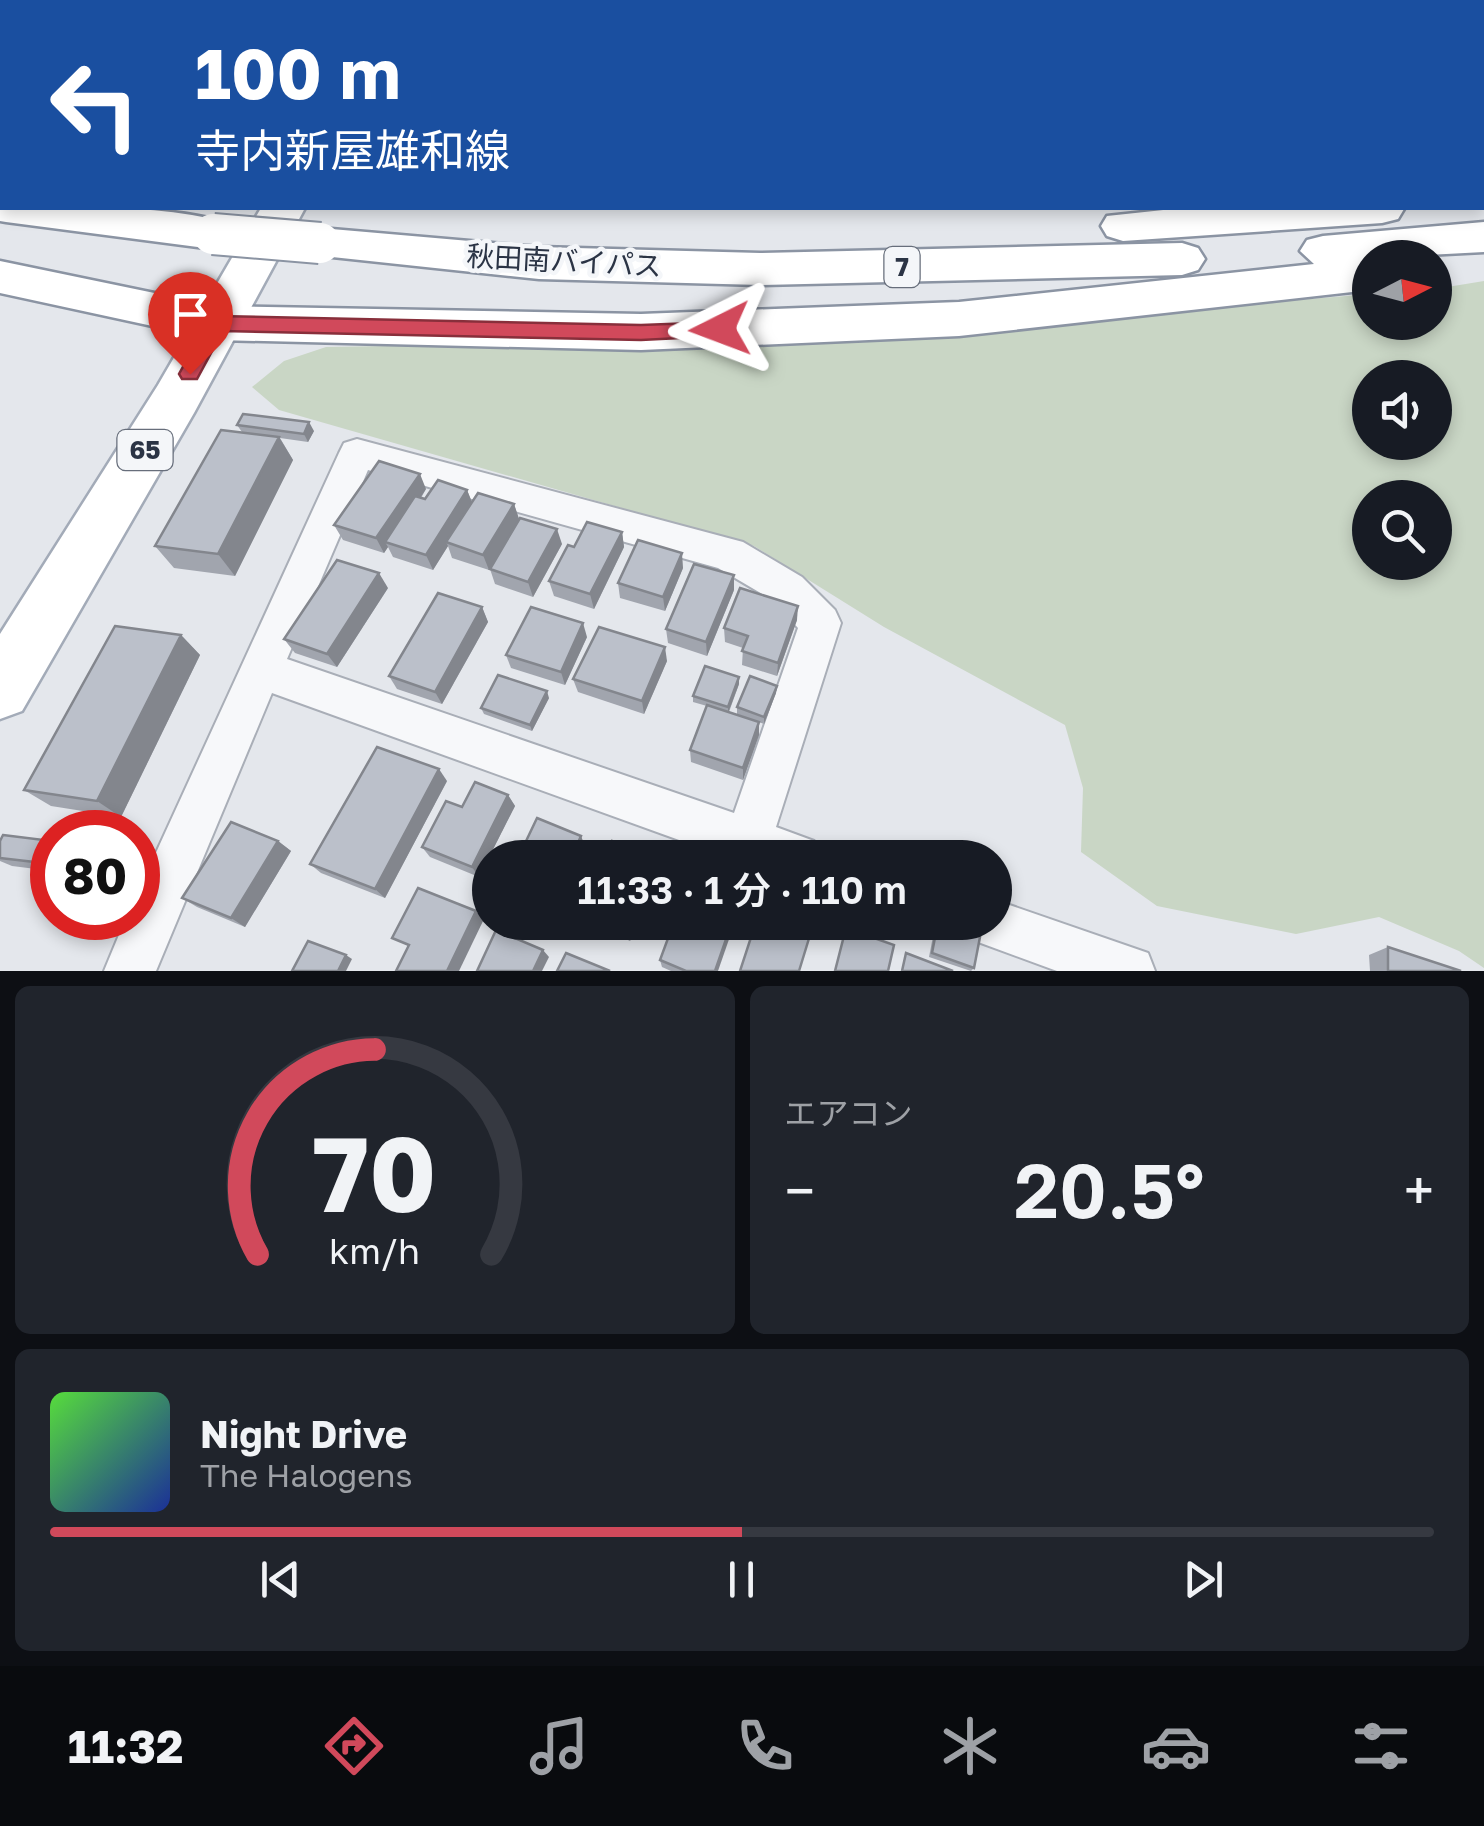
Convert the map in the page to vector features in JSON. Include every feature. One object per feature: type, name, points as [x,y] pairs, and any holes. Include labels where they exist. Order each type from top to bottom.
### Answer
[{"type":"main road","name":"秋田南バイパス","points":[[26,210],[213,234],[328,228],[854,232],[1246,221],[1378,210]]},
{"type":"main road","name":"秋田南バイパス","points":[[279,210],[328,228],[539,262],[760,269],[1065,264],[1302,253],[1484,237]]},
{"type":"main road","name":"65","points":[[0,690],[282,210]]},
{"type":"main road","points":[[1452,262],[1484,257]]},
{"type":"main road","points":[[0,277],[217,324],[641,332],[959,318],[1352,276]]},
{"type":"street","points":[[131,971],[128,970],[259,668],[357,453],[729,554],[788,589],[820,622],[748,840]]},
{"type":"street","points":[[259,668],[745,840]]},
{"type":"street","points":[[1012,931],[1130,971]]},
{"type":"green space","points":[[1484,281],[1484,968],[1459,951],[1379,917],[1296,934],[1157,906],[1081,852],[1083,788],[1065,725],[884,627],[754,546],[279,410],[252,387],[284,361],[326,347],[830,339],[1352,296],[1352,340],[1452,340],[1452,286]]},
{"type":"building","points":[[243,414],[309,422],[304,434],[237,425]]},
{"type":"building","points":[[221,430],[279,437],[218,554],[155,546]]},
{"type":"building","points":[[379,461],[420,474],[376,538],[334,525]]},
{"type":"building","points":[[438,480],[467,490],[426,555],[385,542],[415,496],[425,499]]},
{"type":"building","points":[[478,493],[514,504],[483,555],[446,542]]},
{"type":"building","points":[[520,518],[557,529],[528,582],[490,569]]},
{"type":"building","points":[[587,522],[622,532],[590,594],[549,581],[568,545],[574,547]]},
{"type":"building","points":[[638,540],[682,553],[663,597],[618,583]]},
{"type":"building","points":[[337,560],[379,573],[327,654],[284,639]]},
{"type":"building","points":[[694,564],[734,575],[706,642],[666,629]]},
{"type":"building","points":[[740,588],[798,606],[778,663],[742,651],[748,636],[724,628]]},
{"type":"building","points":[[438,593],[482,607],[435,692],[389,676]]},
{"type":"building","points":[[531,607],[583,623],[561,672],[506,655]]},
{"type":"building","points":[[115,626],[181,635],[97,801],[24,790]]},
{"type":"building","points":[[599,627],[665,647],[642,701],[573,679]]},
{"type":"building","points":[[705,666],[739,677],[728,707],[693,696]]},
{"type":"building","points":[[498,675],[547,691],[530,725],[481,708]]},
{"type":"building","points":[[750,676],[777,686],[764,717],[737,707]]},
{"type":"building","points":[[707,705],[759,722],[743,768],[690,750]]},
{"type":"building","points":[[377,747],[439,769],[375,889],[310,864]]},
{"type":"building","points":[[475,782],[508,795],[486,840],[472,840],[472,867],[422,847],[446,801],[462,807]]},
{"type":"building","points":[[537,818],[581,836],[579,840],[527,840]]},
{"type":"building","points":[[231,822],[278,841],[231,918],[182,898]]},
{"type":"building","points":[[3,835],[30,838],[30,861],[0,858]]},
{"type":"building","points":[[418,888],[472,909],[472,919],[447,971],[396,971],[409,945],[392,938]]},
{"type":"building","points":[[491,940],[520,940],[543,950],[533,971],[477,971]]},
{"type":"building","points":[[667,940],[726,940],[715,971],[686,971],[660,960]]},
{"type":"building","points":[[750,940],[808,940],[799,971],[740,971]]},
{"type":"building","points":[[843,940],[880,940],[894,945],[888,971],[835,971]]},
{"type":"building","points":[[935,940],[979,940],[974,968],[932,953]]},
{"type":"building","points":[[308,941],[346,955],[338,971],[292,971]]},
{"type":"building","points":[[1388,947],[1461,971],[1388,971]]},
{"type":"building","points":[[566,953],[610,971],[557,971]]},
{"type":"building","points":[[906,953],[953,971],[902,971]]},
{"type":"route","points":[[190,374],[217,324],[641,332],[720,329]]}]
